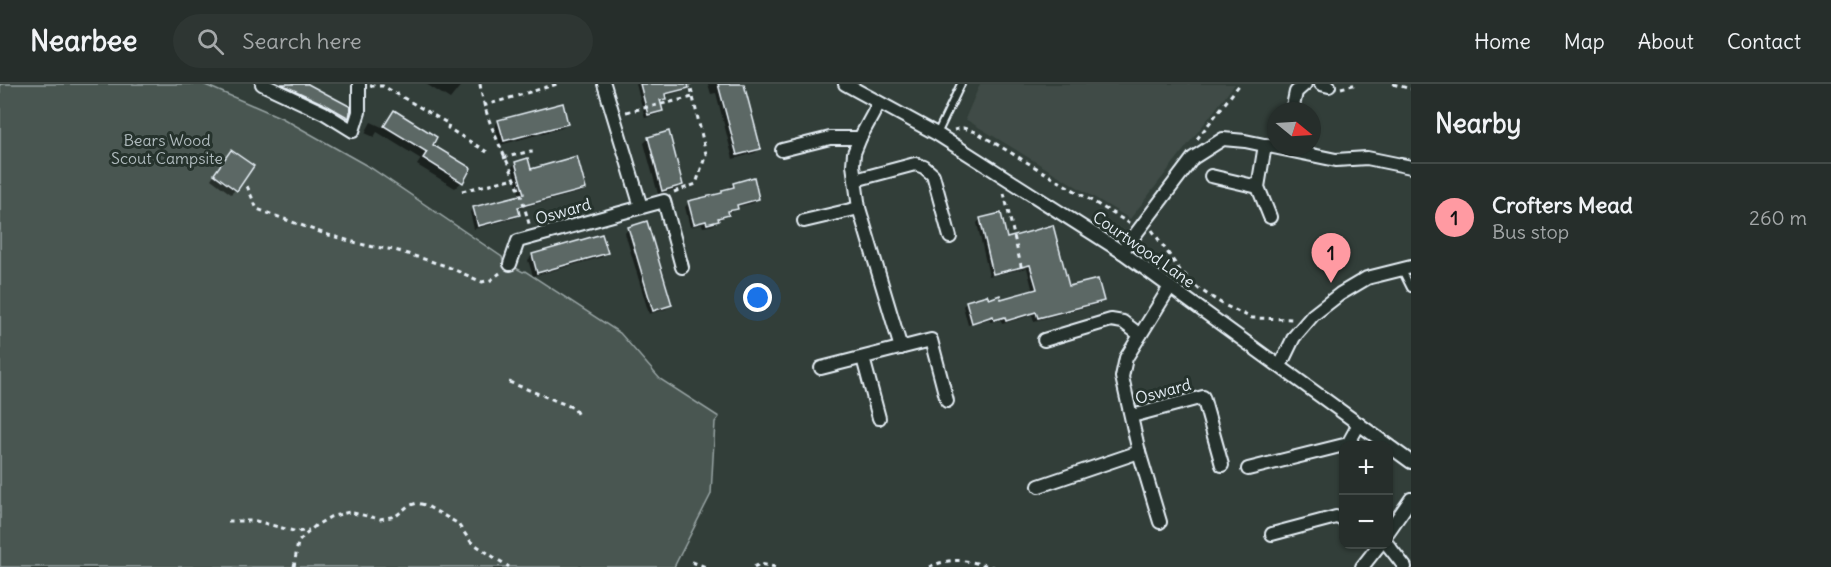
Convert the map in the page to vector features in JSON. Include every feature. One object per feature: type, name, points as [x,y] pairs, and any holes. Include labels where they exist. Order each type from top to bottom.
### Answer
[{"type":"street","points":[[262,84],[324,113],[353,130],[359,112],[359,86]]},
{"type":"street","points":[[604,84],[641,207]]},
{"type":"street","name":"Courtwood Lane","points":[[845,84],[937,134],[1122,252],[1411,462]]},
{"type":"street","points":[[1294,102],[1296,92],[1305,84]]},
{"type":"street","points":[[879,103],[860,138],[854,153],[853,165],[859,208],[901,348]]},
{"type":"street","points":[[782,150],[830,138],[860,138]]},
{"type":"street","points":[[1122,252],[1139,220],[1193,158],[1223,140],[1265,145],[1258,187],[1270,217]]},
{"type":"street","points":[[1318,156],[1336,160],[1367,158],[1411,166]]},
{"type":"street","points":[[855,180],[915,165],[924,166],[933,175],[950,237]]},
{"type":"street","points":[[1211,176],[1258,187]]},
{"type":"street","points":[[664,201],[681,267]]},
{"type":"street","name":"Osward","points":[[510,264],[518,241],[664,201]]},
{"type":"street","points":[[804,221],[859,208]]},
{"type":"street","points":[[1280,366],[1294,337],[1313,315],[1340,294],[1367,278],[1406,268]]},
{"type":"street","name":"Osward","points":[[1160,522],[1139,452],[1122,377],[1126,358],[1170,287]]},
{"type":"street","points":[[1044,340],[1111,320],[1123,322],[1140,335]]},
{"type":"street","points":[[821,368],[931,340],[947,401]]},
{"type":"street","points":[[863,358],[879,418]]},
{"type":"street","name":"Osward","points":[[1131,416],[1203,397],[1222,465]]},
{"type":"street","points":[[1248,469],[1348,444],[1359,424]]},
{"type":"street","points":[[1039,486],[1139,452]]},
{"type":"street","points":[[1393,526],[1411,499]]},
{"type":"street","points":[[1272,534],[1339,518]]},
{"type":"street","points":[[1362,567],[1376,549]]},
{"type":"street","points":[[1391,549],[1405,567]]},
{"type":"lane","points":[[937,134],[961,84]]},
{"type":"lane","points":[[1406,268],[1411,288]]},
{"type":"path","points":[[480,84],[483,106],[503,158],[515,178],[533,237]]},
{"type":"path","points":[[483,106],[557,84]]},
{"type":"path","points":[[664,201],[668,194],[696,184],[706,154],[690,84]]},
{"type":"path","points":[[1393,84],[1411,89]]},
{"type":"path","points":[[359,86],[383,86],[449,124],[448,128],[487,152]]},
{"type":"path","points":[[613,115],[694,97]]},
{"type":"path","points":[[937,134],[963,128],[976,132],[1130,224],[1139,220],[1154,232],[1179,269],[1199,288],[1224,305],[1252,318],[1290,318],[1305,325]]},
{"type":"path","points":[[503,158],[531,151],[532,158]]},
{"type":"path","points":[[999,173],[1022,270]]},
{"type":"path","points":[[462,191],[515,178]]},
{"type":"path","points":[[247,186],[257,209],[325,234],[368,246],[395,250],[446,266],[482,282],[491,280],[510,264]]},
{"type":"path","points":[[508,382],[574,408],[579,417]]},
{"type":"path","points":[[294,567],[298,542],[330,517],[349,512],[380,519],[396,516],[408,506],[417,503],[425,505],[457,524],[471,542],[509,567]]},
{"type":"path","points":[[228,521],[256,521],[297,532],[311,530]]},
{"type":"path","points":[[929,567],[944,561],[965,560],[993,567]]},
{"type":"path","points":[[692,562],[706,567]]},
{"type":"path","points":[[754,567],[760,564],[775,567]]},
{"type":"shaded area","points":[[980,84],[1235,84],[1130,219],[965,119]]},
{"type":"green space","name":"Bears Wood Scout Campsite","points":[[0,84],[203,84],[282,118],[371,168],[502,257],[503,261],[525,271],[620,333],[660,379],[719,417],[715,422],[711,494],[674,567],[0,567]]},
{"type":"building","points":[[281,84],[308,84],[351,107],[349,118],[328,106]]},
{"type":"building","points":[[640,84],[688,84],[689,88],[665,94],[666,99],[660,100],[663,111],[648,115]]},
{"type":"building","points":[[718,84],[744,84],[761,149],[737,155]]},
{"type":"building","points":[[563,103],[568,124],[504,141],[498,120]]},
{"type":"building","points":[[394,110],[437,137],[433,145],[471,168],[463,183],[423,158],[427,152],[384,126]]},
{"type":"building","points":[[669,131],[683,185],[662,191],[648,137]]},
{"type":"building","points":[[231,150],[254,166],[237,191],[214,174]]},
{"type":"building","points":[[577,156],[586,189],[518,207],[520,215],[478,226],[473,207],[524,194],[515,162],[528,158],[531,169]]},
{"type":"building","points":[[754,177],[759,199],[737,205],[738,209],[728,211],[729,215],[718,218],[719,221],[694,224],[688,201],[722,193],[722,190],[734,187],[733,183]]},
{"type":"building","points":[[1001,213],[1007,238],[1053,225],[1069,286],[1098,279],[1104,301],[1038,318],[1036,312],[1006,321],[1005,317],[994,320],[993,316],[972,323],[966,301],[987,295],[989,299],[1000,295],[1001,299],[1037,289],[1030,265],[993,274],[980,218]]},
{"type":"building","points":[[647,221],[672,305],[653,311],[628,227]]},
{"type":"building","points":[[602,234],[608,253],[537,273],[532,254]]},
{"type":"place","name":"Crofters Mead","points":[[1331,283]]}]
